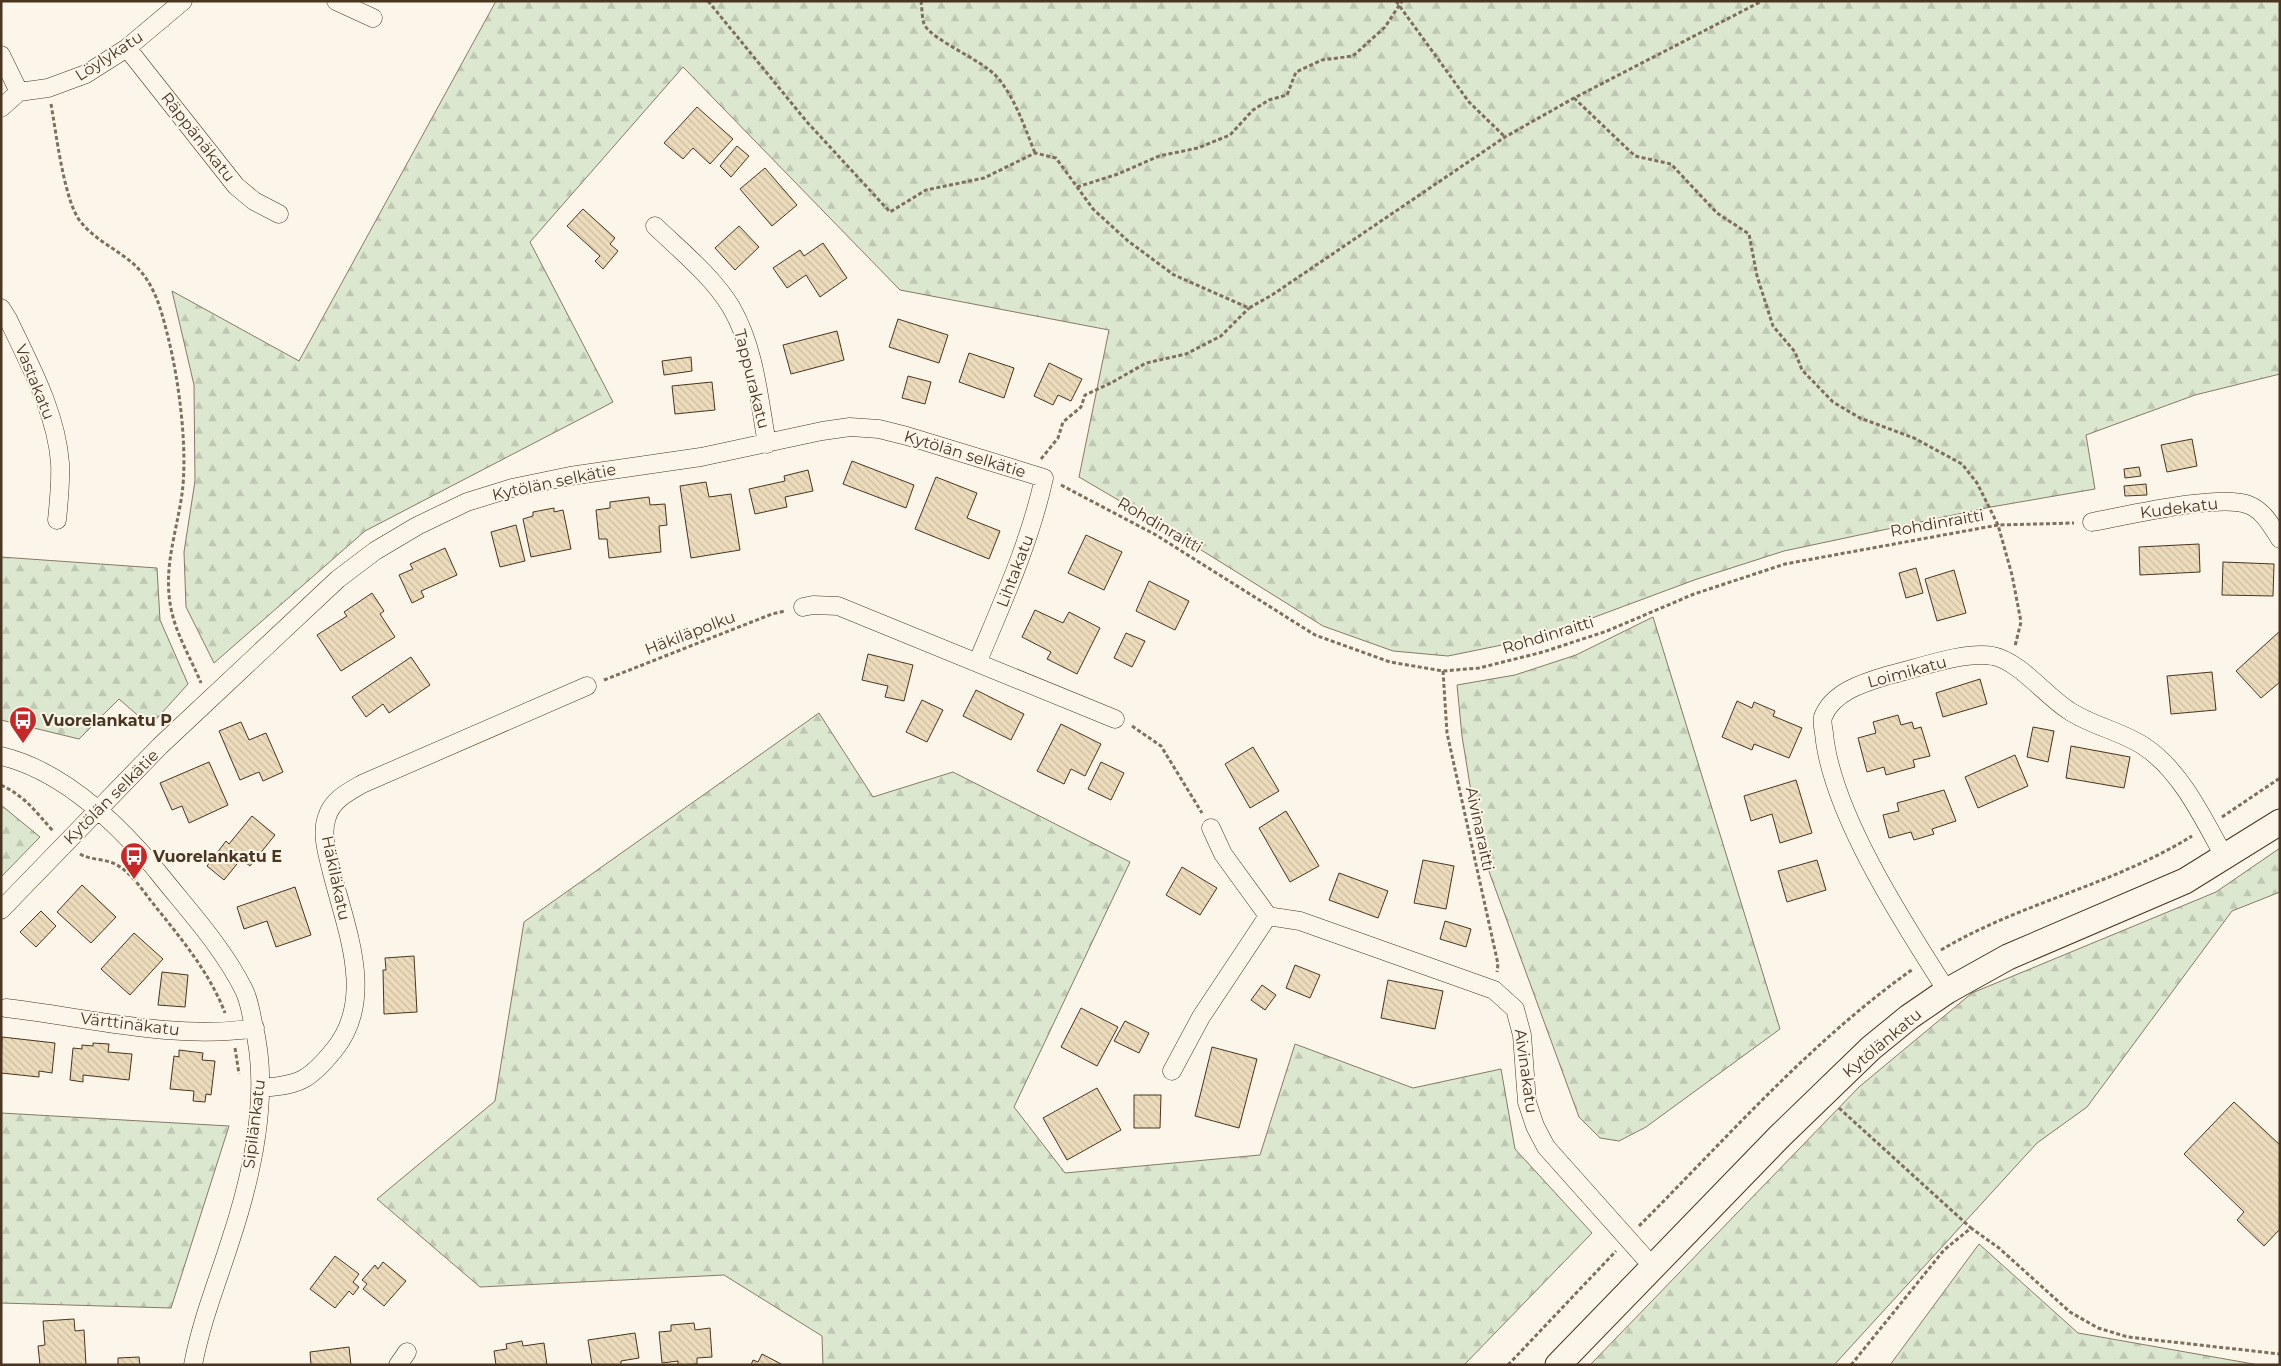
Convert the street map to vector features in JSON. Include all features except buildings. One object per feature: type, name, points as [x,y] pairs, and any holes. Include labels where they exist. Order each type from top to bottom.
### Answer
[{"type":"street","name":"Löylykatu","points":[[19,92],[48,88],[86,74],[127,48],[183,1]]},
{"type":"street","points":[[336,1],[373,18]]},
{"type":"street","name":"Räppänäkatu","points":[[127,48],[236,186],[254,201],[279,214]]},
{"type":"street","points":[[1,55],[19,92],[1,108]]},
{"type":"street","name":"Tappurakatu","points":[[655,226],[707,277],[731,306],[744,334],[768,444]]},
{"type":"street","name":"Vastakatu","points":[[1,308],[8,318],[44,397],[56,437],[60,489],[57,520]]},
{"type":"street","name":"Kytölän selkätie","points":[[1,910],[98,809],[210,699],[338,579],[375,551],[418,526],[467,502],[512,488],[570,476],[701,457],[822,431],[850,428],[879,429],[1044,478]]},
{"type":"street","name":"Lihtakatu","points":[[978,661],[1021,558],[1036,512],[1044,478]]},
{"type":"street","name":"Kudekatu","points":[[2092,522],[2167,508],[2219,502],[2249,505],[2267,519],[2280,539]]},
{"type":"street","points":[[803,608],[813,605],[838,606],[978,661],[1115,719]]},
{"type":"street","name":"Loimikatu","points":[[1947,992],[1863,848],[1844,806],[1826,752],[1822,718],[1836,698],[1864,682],[1972,655],[1994,656],[2012,664],[2069,711],[2145,747],[2166,766],[2184,788],[2225,858]]},
{"type":"street","name":"Häkiläkatu","points":[[261,1088],[291,1086],[309,1077],[344,1038],[356,1009],[353,955],[331,870],[325,835],[326,817],[333,805],[345,794],[362,784],[587,686]]},
{"type":"street","name":"Sipilänkatu","points":[[1,756],[36,770],[66,786],[98,809],[118,827],[152,866],[224,957],[245,991],[260,1053],[261,1088],[251,1166],[230,1241],[208,1305],[193,1365]]},
{"type":"street","name":"Kytölänkatu","points":[[1558,1365],[1824,1094],[1871,1048],[1909,1017],[1947,992],[2008,957],[2150,898],[2225,858],[2280,822]]},
{"type":"street","points":[[1172,1071],[1211,1001],[1268,916],[1223,854],[1211,828]]},
{"type":"street","name":"Aivinakatu","points":[[1268,916],[1300,921],[1494,990],[1515,1008],[1522,1035],[1527,1102],[1535,1126],[1546,1147],[1653,1267]]},
{"type":"street","name":"Värttinäkatu","points":[[6,1008],[179,1031],[233,1032],[255,1028]]},
{"type":"path","points":[[708,1],[807,122],[890,212],[926,190],[984,178],[1036,153],[1056,158],[1094,209],[1128,241],[1174,275],[1249,308]]},
{"type":"path","points":[[921,1],[924,24],[932,34],[963,51],[996,76],[1016,103],[1036,153]]},
{"type":"path","points":[[1396,1],[1469,102],[1505,137]]},
{"type":"path","points":[[1077,187],[1118,174],[1159,156],[1198,148],[1230,135],[1253,110],[1269,100],[1286,96],[1296,72],[1322,60],[1353,56],[1385,28],[1402,1]]},
{"type":"path","points":[[1040,460],[1058,438],[1063,422],[1081,407],[1085,395],[1146,363],[1186,354],[1221,336],[1249,308],[1505,137],[1574,98],[1762,1]]},
{"type":"path","points":[[48,88],[71,203],[79,220],[145,275],[156,296],[168,339],[181,416],[184,456],[182,494],[169,554],[169,581],[173,616],[203,688],[210,699]]},
{"type":"path","points":[[1574,98],[1634,156],[1671,164],[1717,213],[1749,234],[1757,276],[1773,326],[1795,352],[1802,370],[1833,402],[1860,418],[1914,438],[1962,464],[1976,484],[1998,525],[2017,598],[2021,622],[2012,664]]},
{"type":"path","name":"Rohdinraitti","points":[[1044,478],[1070,488],[1156,535],[1315,635],[1390,662],[1443,671],[1479,668],[1543,652],[1607,631],[1694,594],[1785,564],[1998,525],[2092,522]]},
{"type":"path","name":"Häkiläpolku","points":[[587,686],[772,614],[803,608]]},
{"type":"path","name":"Aivinaraitti","points":[[1443,671],[1447,733],[1498,964],[1494,990]]},
{"type":"path","points":[[1115,719],[1136,728],[1161,746],[1211,828]]},
{"type":"path","points":[[1,785],[17,793],[34,806],[64,843],[88,858],[118,865],[134,880],[180,936],[205,972],[221,1001],[233,1032],[240,1081]]},
{"type":"path","points":[[1824,1094],[1971,1228],[1999,1248],[2070,1312],[2098,1328],[2128,1337],[2280,1354]]},
{"type":"path","points":[[1851,1365],[1944,1250],[1971,1228]]},
{"type":"green space","points":[[496,1],[2280,1],[2280,374],[2195,395],[2086,435],[2095,489],[1991,507],[1784,551],[1697,579],[1541,637],[1448,656],[1393,651],[1323,626],[1166,528],[1079,477],[1109,330],[900,290],[683,67],[530,242],[613,402],[365,531],[214,663],[186,607],[184,552],[195,481],[194,385],[172,291],[299,361]]},
{"type":"green space","points":[[1,557],[157,568],[160,620],[188,684],[150,726],[119,699],[79,739],[1,720]]},
{"type":"green space","points":[[1653,617],[1780,1029],[1646,1127],[1619,1141],[1600,1138],[1579,1117],[1480,847],[1462,736],[1457,685],[1515,675],[1576,655]]},
{"type":"green space","points":[[819,713],[873,797],[953,772],[1130,862],[1014,1107],[1065,1173],[1260,1155],[1295,1044],[1413,1088],[1501,1069],[1515,1149],[1592,1233],[1464,1365],[823,1365],[822,1336],[724,1275],[480,1287],[377,1199],[495,1101],[524,922]]},
{"type":"green space","points":[[1,805],[40,837],[1,877]]},
{"type":"green space","points":[[2280,848],[2280,892],[2232,911],[2087,1107],[2037,1143],[1834,1365],[1590,1365],[1859,1087],[1972,993],[2216,892]]},
{"type":"green space","points":[[1,1113],[229,1126],[171,1308],[1,1303]]},
{"type":"green space","points":[[1979,1244],[2078,1333],[2259,1365],[1890,1365]]},
{"type":"place","name":"Vuorelankatu P","points":[[23,744]]},
{"type":"place","name":"Vuorelankatu E","points":[[134,880]]}]
